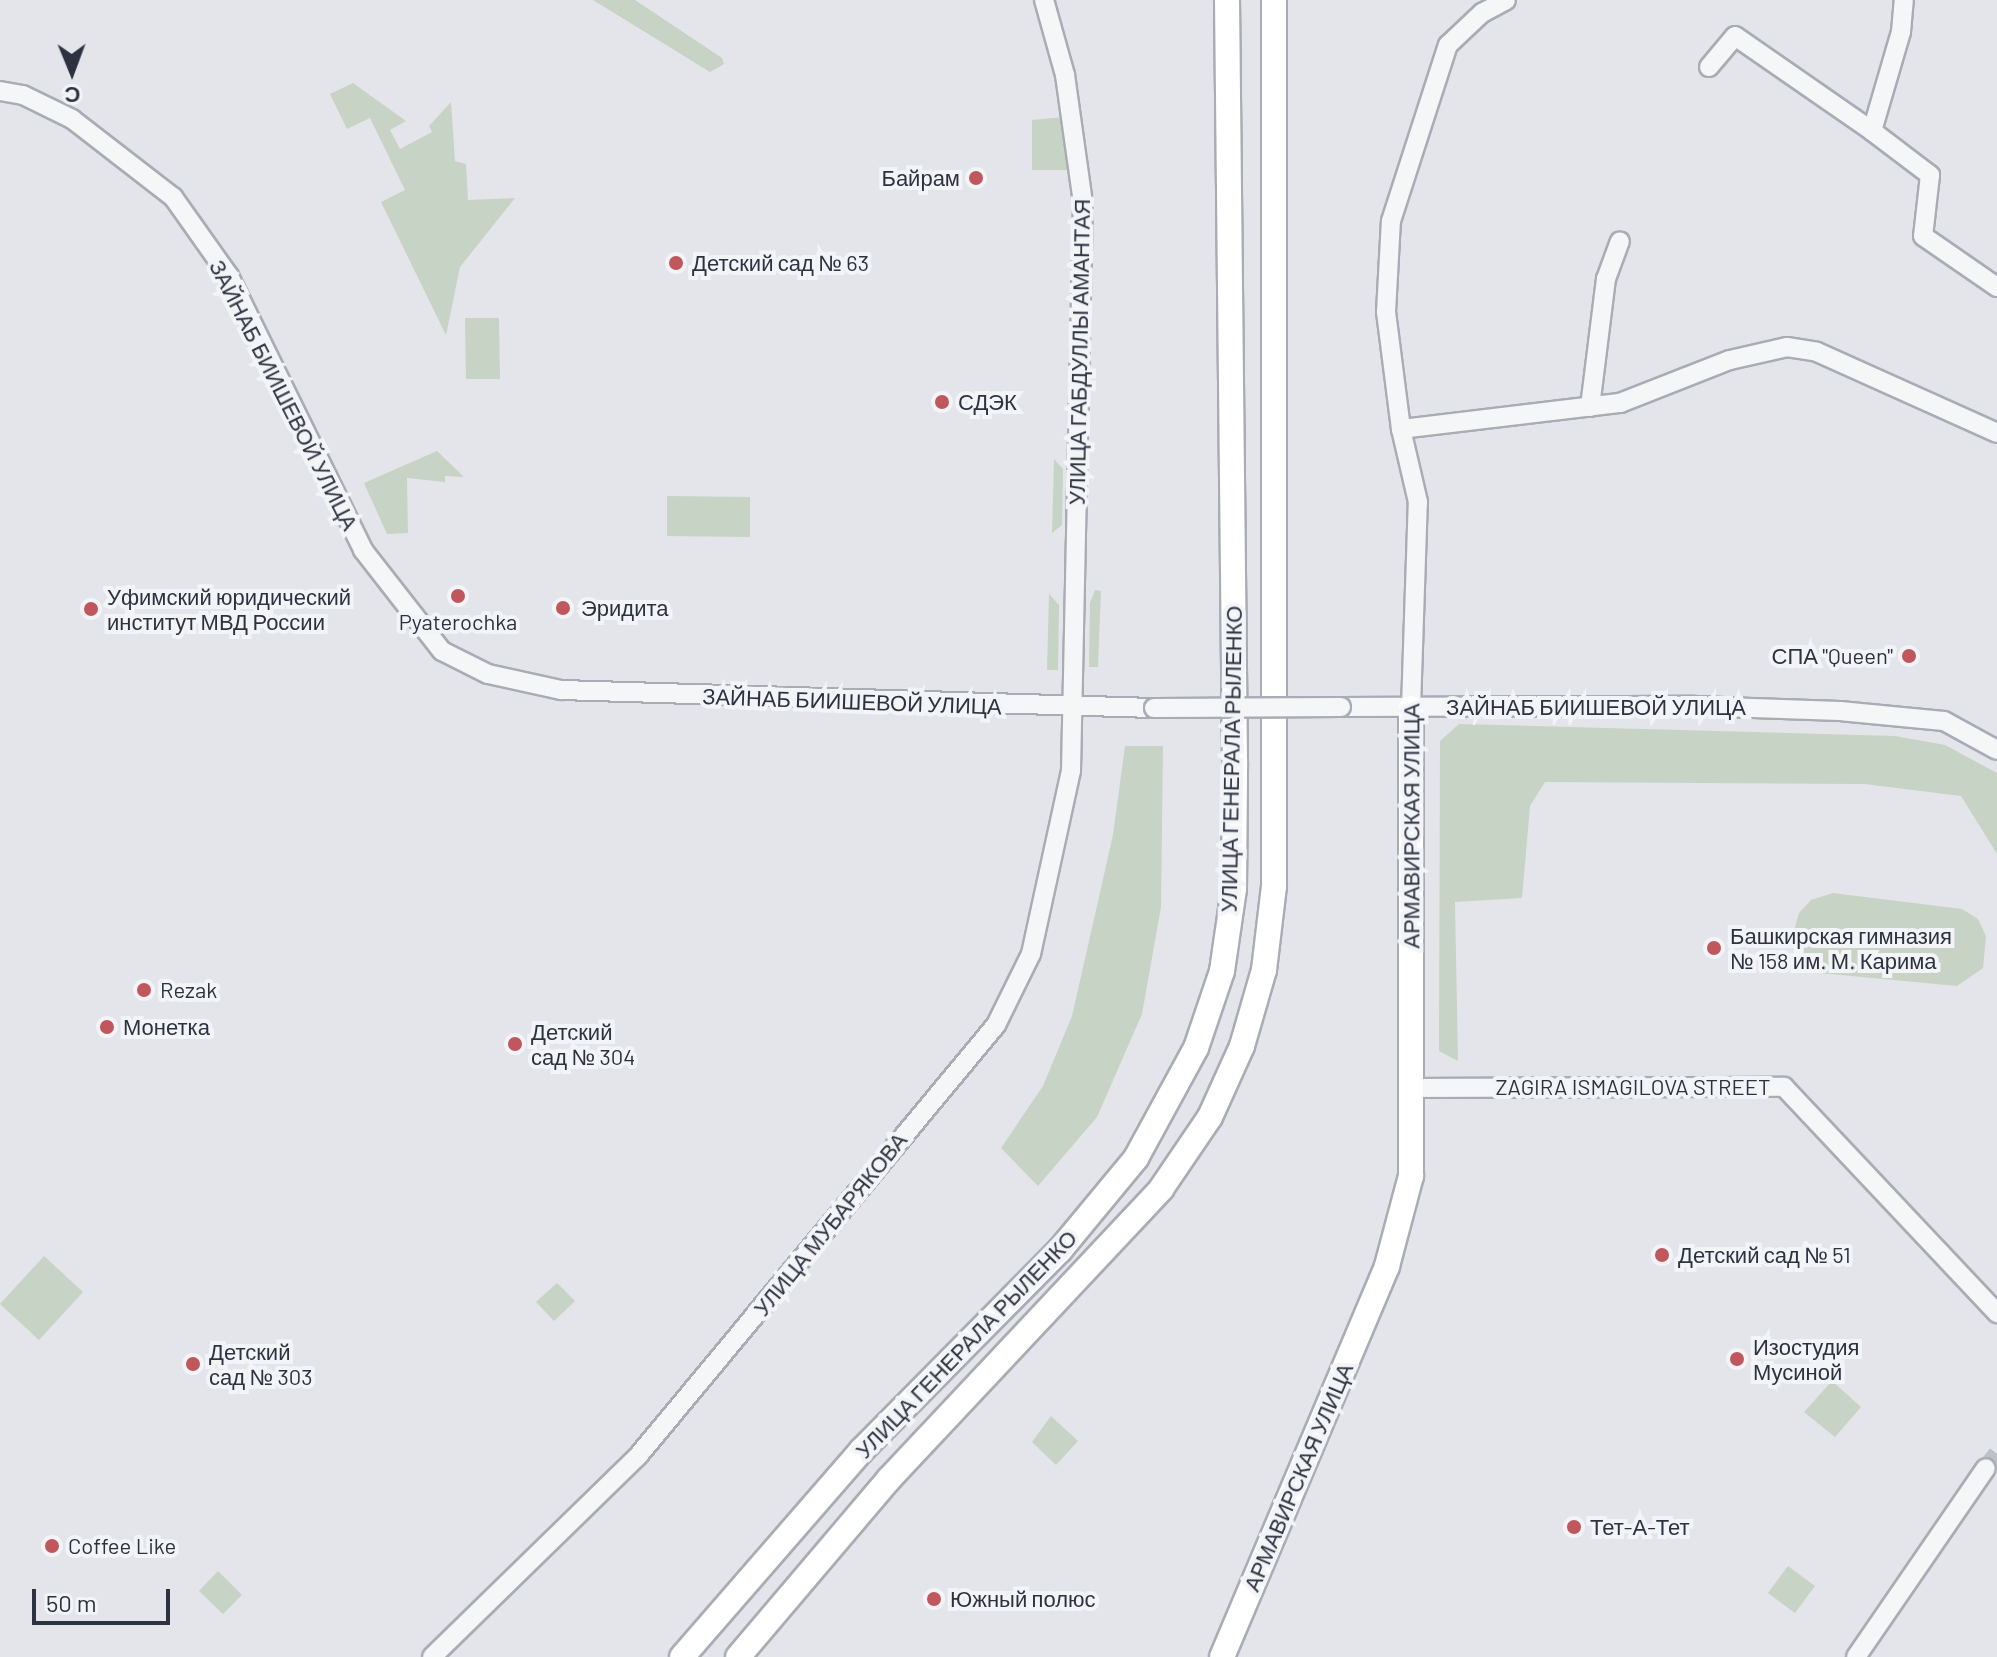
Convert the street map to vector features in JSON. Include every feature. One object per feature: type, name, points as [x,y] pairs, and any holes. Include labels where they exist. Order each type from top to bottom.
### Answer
[{"type":"main road","name":"УЛИЦА ГЕНЕРАЛА РЫЛЕНКО","points":[[682,1657],[862,1450],[1060,1250],[1136,1158],[1196,1048],[1222,971],[1234,889],[1235,763],[1227,0]]},
{"type":"main road","name":"УЛИЦА ГЕНЕРАЛА РЫЛЕНКО","points":[[738,1657],[889,1479],[1161,1189],[1210,1117],[1242,1046],[1264,970],[1274,886],[1274,0]]},
{"type":"main road","name":"АРМАВИРСКАЯ УЛИЦА","points":[[1222,1657],[1387,1266],[1411,1176],[1411,708]]},
{"type":"street","name":"УЛИЦА ГАБДУЛЛЫ АМАНТАЯ","points":[[1044,0],[1065,75],[1083,203],[1073,707]]},
{"type":"street","name":"АРМАВИРСКАЯ УЛИЦА","points":[[1411,708],[1418,502],[1401,429],[1386,312],[1391,221],[1448,45],[1482,13],[1506,0]]},
{"type":"street","points":[[1872,131],[1901,32],[1904,0]]},
{"type":"street","points":[[1709,67],[1735,36],[1930,175],[1923,236],[1997,287]]},
{"type":"street","name":"ЗАЙНАБ БИИШЕВОЙ УЛИЦА","points":[[0,91],[23,95],[72,119],[173,197],[229,276],[363,550],[442,651],[488,674],[561,690],[1073,707],[1695,706],[1840,711],[1944,721],[1997,750]]},
{"type":"street","points":[[1590,407],[1606,279],[1620,241]]},
{"type":"street","points":[[1401,429],[1620,403],[1761,350],[1787,347],[1817,352],[1997,433]]},
{"type":"street","name":"УЛИЦА МУБАРЯКОВА","points":[[432,1657],[638,1456],[996,1025],[1031,954],[1071,771],[1073,707]]},
{"type":"street","name":"ZAGIRA ISMAGILOVA STREET","points":[[1412,1088],[1784,1087],[1997,1313]]},
{"type":"street","points":[[1856,1657],[1986,1468]]},
{"type":"green space","points":[[593,0],[635,0],[722,58],[724,64],[710,72]]},
{"type":"green space","points":[[353,83],[406,121],[390,130],[400,149],[432,132],[429,126],[451,102],[455,161],[466,164],[468,200],[515,198],[460,267],[446,335],[381,202],[405,190],[370,118],[347,129],[330,94]]},
{"type":"green space","points":[[1065,117],[1068,170],[1032,170],[1032,120]]},
{"type":"green space","points":[[465,318],[499,318],[500,379],[466,379]]},
{"type":"green space","points":[[437,451],[464,477],[445,476],[445,482],[407,478],[408,533],[387,534],[364,483]]},
{"type":"green space","points":[[1054,459],[1063,469],[1062,525],[1052,533]]},
{"type":"green space","points":[[667,496],[750,497],[750,537],[667,536]]},
{"type":"green space","points":[[1095,590],[1101,591],[1098,667],[1089,667],[1090,603]]},
{"type":"green space","points":[[1049,594],[1059,605],[1058,670],[1047,670]]},
{"type":"green space","points":[[1459,724],[1895,736],[1945,745],[1997,773],[1997,854],[1961,796],[1864,784],[1545,782],[1530,806],[1522,898],[1455,902],[1458,1061],[1439,1051],[1440,741]]},
{"type":"green space","points":[[1125,746],[1163,746],[1161,907],[1142,1014],[1097,1117],[1038,1186],[1001,1148],[1043,1086],[1072,1016],[1113,835]]},
{"type":"green space","points":[[1833,893],[1962,909],[1978,919],[1986,936],[1983,968],[1957,986],[1820,973],[1798,952],[1793,934],[1799,913],[1811,900]]},
{"type":"green space","points":[[44,1256],[83,1292],[39,1340],[0,1304]]},
{"type":"green space","points":[[557,1283],[575,1301],[554,1321],[536,1302]]},
{"type":"green space","points":[[1832,1381],[1861,1407],[1835,1437],[1804,1412]]},
{"type":"green space","points":[[1051,1416],[1078,1441],[1056,1465],[1032,1442]]},
{"type":"green space","points":[[1788,1566],[1815,1586],[1795,1613],[1768,1593]]},
{"type":"green space","points":[[218,1571],[242,1595],[223,1614],[199,1591]]},
{"type":"tunnel","points":[[1986,1468],[1997,1454]]},
{"type":"place","name":"Байрам","points":[[976,178]]},
{"type":"place","name":"Детский сад № 63","points":[[676,263]]},
{"type":"place","name":"СДЭК","points":[[942,402]]},
{"type":"place","name":"Pyaterochka","points":[[458,596]]},
{"type":"place","name":"Эридита","points":[[563,608]]},
{"type":"place","name":"Уфимский юридический институт МВД России","points":[[91,609]]},
{"type":"place","name":"СПА \"Queen\"","points":[[1909,656]]},
{"type":"place","name":"Башкирская гимназия № 158 им. М. Карима","points":[[1714,948]]},
{"type":"place","name":"Rezak","points":[[144,990]]},
{"type":"place","name":"Монетка","points":[[107,1027]]},
{"type":"place","name":"Детский сад № 304","points":[[515,1044]]},
{"type":"place","name":"Детский сад № 51","points":[[1662,1255]]},
{"type":"place","name":"Изостудия Мусиной","points":[[1737,1359]]},
{"type":"place","name":"Детский сад № 303","points":[[193,1364]]},
{"type":"place","name":"Тет-А-Тет","points":[[1574,1527]]},
{"type":"place","name":"Coffee Like","points":[[52,1546]]},
{"type":"place","name":"Южный полюс","points":[[934,1599]]}]
